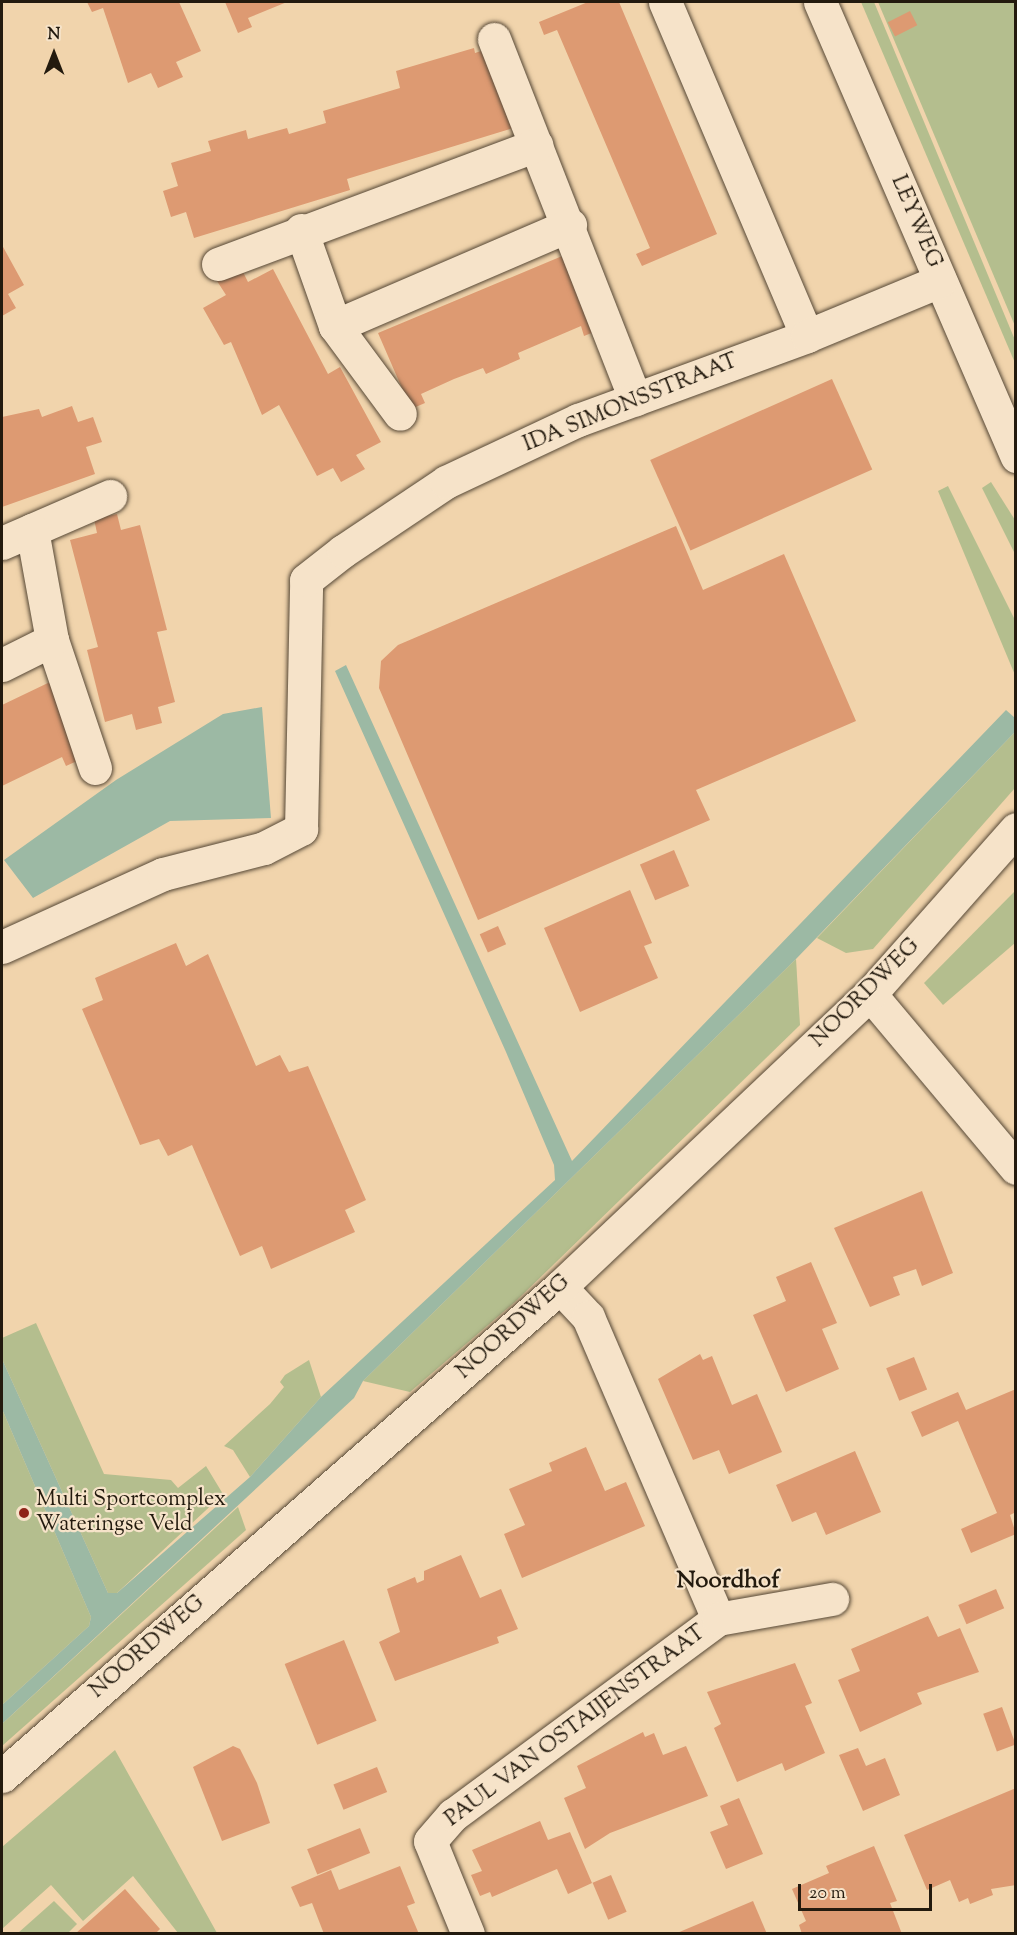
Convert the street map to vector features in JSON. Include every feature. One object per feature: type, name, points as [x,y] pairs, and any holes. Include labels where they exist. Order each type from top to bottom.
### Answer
[{"type":"street","points":[[665,2],[807,336]]},
{"type":"street","name":"LEYWEG","points":[[820,2],[1014,449]]},
{"type":"street","points":[[494,39],[570,225],[635,399]]},
{"type":"street","points":[[218,264],[301,230],[537,145]]},
{"type":"street","points":[[335,326],[570,225]]},
{"type":"street","points":[[301,230],[335,326],[400,414]]},
{"type":"street","name":"IDA SIMONSSTRAAT","points":[[6,939],[163,874],[264,848],[301,829],[306,579],[446,482],[635,399],[807,336],[940,281]]},
{"type":"street","points":[[2,543],[110,496]]},
{"type":"street","points":[[32,530],[52,639],[95,768]]},
{"type":"street","points":[[2,665],[52,639]]},
{"type":"street","name":"NOORDWEG","points":[[2,1776],[560,1287],[870,994],[1010,841]]},
{"type":"street","points":[[870,994],[1016,1168]]},
{"type":"street","name":"PAUL VAN OSTAIJENSTRAAT","points":[[560,1287],[588,1317],[718,1619]]},
{"type":"street","name":"PAUL VAN OSTAIJENSTRAAT","points":[[468,1934],[430,1841],[453,1815],[718,1619],[832,1599]]},
{"type":"shaded area","points":[[861,2],[874,2],[1015,340],[1015,363]]},
{"type":"shaded area","points":[[878,2],[1015,2],[1015,326]]},
{"type":"shaded area","points":[[991,482],[1015,520],[1015,554],[982,488]]},
{"type":"shaded area","points":[[948,486],[1015,620],[1015,675],[938,491]]},
{"type":"shaded area","points":[[346,665],[572,1161],[1006,710],[1015,718],[1015,732],[796,959],[363,1381],[354,1398],[2,1724],[2,1705],[89,1626],[91,1617],[2,1409],[2,1359],[108,1593],[117,1593],[250,1477],[321,1397],[555,1180],[554,1165],[506,1052],[335,671]]},
{"type":"shaded area","points":[[262,707],[271,818],[170,821],[33,898],[4,860],[116,780],[223,714]]},
{"type":"shaded area","points":[[1015,732],[1015,788],[873,949],[846,953],[817,938]]},
{"type":"shaded area","points":[[1015,891],[1015,943],[943,1005],[924,983]]},
{"type":"shaded area","points":[[796,959],[800,1025],[515,1302],[410,1392],[363,1381]]},
{"type":"shaded area","points":[[36,1323],[104,1474],[171,1480],[178,1488],[206,1466],[226,1499],[219,1498],[117,1593],[108,1593],[2,1359],[2,1338]]},
{"type":"shaded area","points":[[309,1360],[321,1397],[250,1477],[233,1450],[224,1446],[270,1404],[284,1387],[280,1382],[285,1375]]},
{"type":"shaded area","name":"Multi Sportcomplex Wateringse Veld","points":[[2,1409],[91,1617],[89,1626],[2,1705]]},
{"type":"shaded area","points":[[238,1507],[246,1530],[2,1746],[2,1724]]},
{"type":"shaded area","points":[[115,1750],[217,1933],[178,1933],[133,1876],[83,1921],[51,1885],[2,1929],[2,1847]]},
{"type":"shaded area","points":[[54,1901],[77,1924],[68,1933],[18,1933]]},
{"type":"building","points":[[87,2],[179,2],[201,51],[176,62],[183,77],[158,88],[151,73],[128,83],[103,8],[92,12]]},
{"type":"building","points":[[225,2],[287,2],[248,18],[252,27],[238,33]]},
{"type":"building","points":[[588,2],[619,2],[717,234],[642,266],[636,254],[650,248],[557,30],[544,35],[539,22]]},
{"type":"building","points":[[910,11],[917,25],[895,37],[888,22]]},
{"type":"building","points":[[474,48],[475,53],[490,48],[513,128],[347,179],[350,190],[194,238],[186,212],[171,217],[163,191],[178,186],[171,163],[211,151],[208,141],[246,130],[248,139],[287,128],[289,134],[326,123],[323,111],[400,88],[396,71]]},
{"type":"building","points":[[2,245],[24,285],[8,294],[16,308],[2,316]]},
{"type":"building","points":[[567,254],[599,330],[584,336],[581,326],[518,353],[520,359],[486,374],[483,368],[454,379],[421,394],[425,403],[411,409],[378,333]]},
{"type":"building","points":[[241,268],[248,282],[273,269],[328,374],[340,367],[381,442],[356,455],[365,469],[341,482],[333,468],[317,476],[279,405],[262,415],[231,342],[224,345],[203,308],[226,295],[217,281]]},
{"type":"building","points":[[832,379],[872,469],[690,550],[650,460]]},
{"type":"building","points":[[72,406],[78,422],[93,417],[102,442],[86,447],[95,474],[2,507],[2,417],[39,409],[42,417]]},
{"type":"building","points":[[117,514],[121,530],[140,525],[167,630],[157,632],[175,702],[158,707],[162,723],[136,730],[132,714],[105,722],[87,650],[98,647],[70,540],[97,533],[94,519]]},
{"type":"building","points":[[676,526],[703,590],[784,554],[856,721],[696,790],[710,820],[478,920],[379,688],[381,661],[398,645]]},
{"type":"building","points":[[50,682],[86,757],[66,766],[62,757],[2,786],[2,705]]},
{"type":"building","points":[[674,850],[689,886],[655,900],[640,864]]},
{"type":"building","points":[[630,890],[652,943],[644,946],[658,978],[580,1012],[544,928]]},
{"type":"building","points":[[498,926],[506,944],[488,952],[480,934]]},
{"type":"building","points":[[176,943],[186,966],[208,954],[256,1066],[280,1055],[289,1072],[308,1066],[366,1200],[345,1210],[355,1232],[271,1269],[262,1246],[240,1256],[192,1145],[168,1156],[159,1139],[140,1145],[82,1009],[103,1000],[95,978]]},
{"type":"building","points":[[922,1191],[953,1273],[922,1286],[916,1269],[893,1277],[900,1295],[870,1307],[834,1228]]},
{"type":"building","points":[[811,1262],[837,1323],[822,1329],[839,1369],[786,1392],[753,1315],[786,1301],[776,1277]]},
{"type":"building","points":[[700,1354],[703,1360],[712,1356],[732,1405],[757,1394],[782,1452],[729,1474],[719,1450],[693,1460],[658,1379]]},
{"type":"building","points":[[914,1357],[927,1389],[899,1401],[886,1368]]},
{"type":"building","points":[[1016,1389],[1016,1512],[1010,1515],[1016,1534],[971,1553],[961,1529],[997,1513],[958,1421],[922,1437],[911,1412],[958,1392],[966,1410]]},
{"type":"building","points":[[586,1447],[605,1491],[626,1482],[645,1526],[522,1578],[504,1534],[525,1525],[509,1489],[552,1471],[549,1463]]},
{"type":"building","points":[[855,1451],[881,1512],[826,1535],[816,1512],[792,1522],[776,1485]]},
{"type":"building","points":[[461,1555],[480,1598],[501,1589],[518,1629],[497,1637],[499,1643],[395,1681],[379,1642],[400,1632],[387,1589],[415,1577],[417,1583],[424,1580],[424,1571]]},
{"type":"building","points":[[996,1589],[1004,1608],[966,1624],[958,1605]]},
{"type":"building","points":[[928,1616],[938,1637],[960,1628],[979,1672],[917,1693],[922,1704],[860,1732],[838,1680],[860,1671],[851,1649]]},
{"type":"building","points":[[344,1640],[377,1721],[317,1745],[285,1664]]},
{"type":"building","points":[[795,1663],[812,1703],[805,1706],[825,1753],[785,1771],[782,1763],[737,1782],[714,1728],[721,1724],[707,1692]]},
{"type":"building","points":[[1002,1707],[1016,1745],[997,1751],[983,1714]]},
{"type":"building","points":[[643,1732],[645,1737],[654,1733],[663,1755],[686,1746],[708,1796],[610,1833],[585,1849],[564,1798],[586,1788],[577,1766]]},
{"type":"building","points":[[233,1746],[240,1749],[257,1783],[270,1823],[222,1841],[193,1767]]},
{"type":"building","points":[[858,1748],[866,1766],[885,1758],[900,1795],[863,1811],[839,1755]]},
{"type":"building","points":[[377,1767],[387,1792],[344,1810],[333,1785]]},
{"type":"building","points":[[1016,1788],[1016,1885],[991,1889],[993,1895],[970,1904],[968,1898],[959,1902],[950,1880],[927,1890],[904,1835]]},
{"type":"building","points":[[739,1798],[763,1854],[726,1869],[710,1832],[728,1825],[720,1806]]},
{"type":"building","points":[[540,1821],[548,1840],[570,1832],[592,1883],[568,1894],[557,1869],[492,1897],[490,1892],[480,1896],[471,1875],[482,1871],[472,1850]]},
{"type":"building","points":[[360,1828],[370,1853],[317,1874],[307,1849]]},
{"type":"building","points":[[874,1846],[897,1901],[890,1903],[902,1934],[802,1934],[799,1925],[806,1921],[792,1889],[829,1873],[826,1866]]},
{"type":"building","points":[[400,1866],[415,1903],[407,1906],[419,1934],[324,1934],[312,1903],[300,1907],[291,1887],[331,1870],[339,1890]]},
{"type":"building","points":[[611,1875],[627,1912],[608,1920],[593,1883]]},
{"type":"building","points":[[125,1889],[160,1929],[155,1934],[75,1934]]},
{"type":"building","points":[[753,1901],[767,1934],[677,1933]]},
{"type":"place","name":"Multi Sportcomplex Wateringse Veld","points":[[24,1513]]},
{"type":"district","name":"Noordhof","points":[[728,1582]]}]
